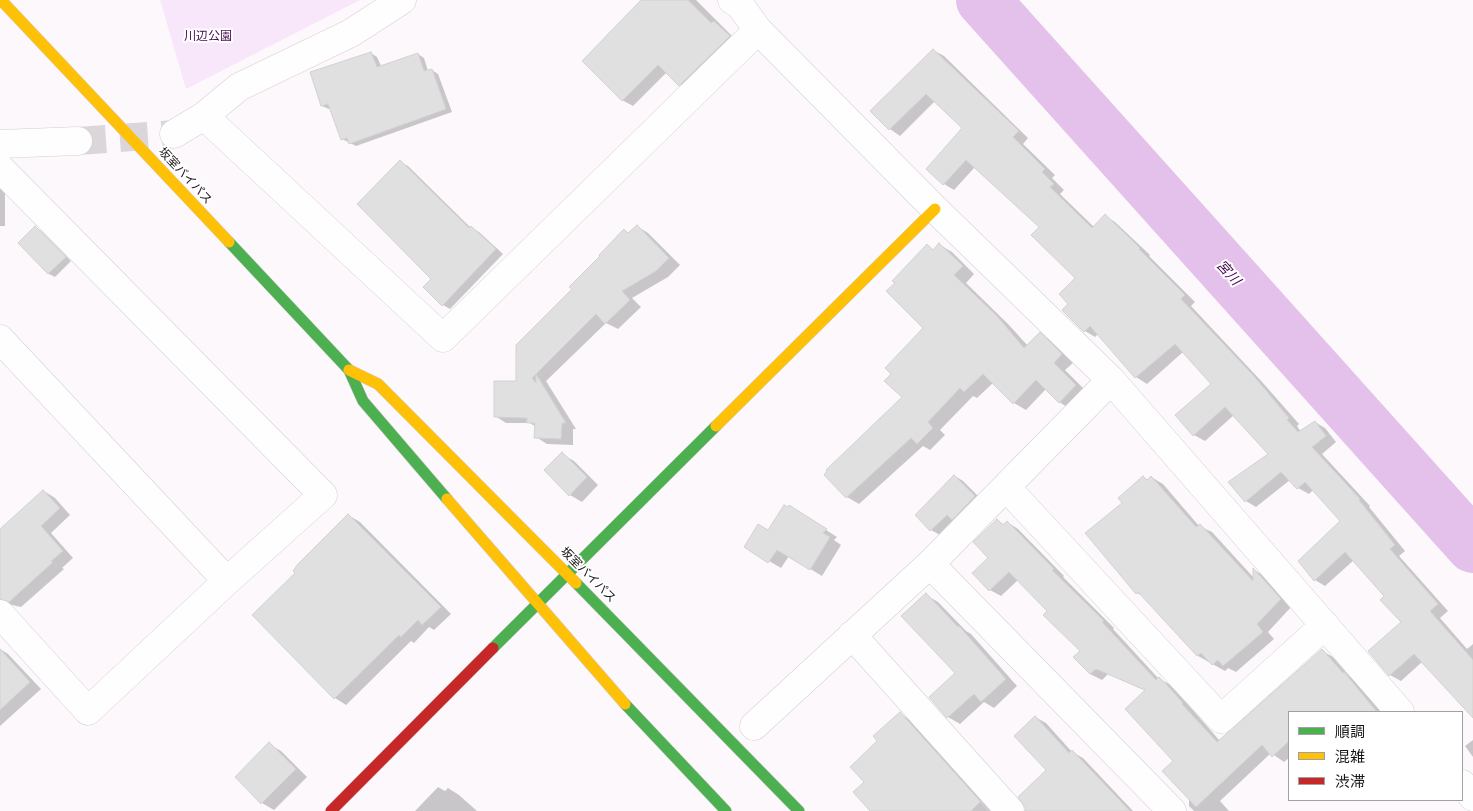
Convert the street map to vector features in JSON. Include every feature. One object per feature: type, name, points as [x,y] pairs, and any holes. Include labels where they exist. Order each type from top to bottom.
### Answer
[{"type":"main road","name":"坂室バイパス","points":[[1,0],[349,370],[363,401],[612,688],[726,811]]},
{"type":"main road","points":[[331,811],[537,603],[935,209]]},
{"type":"main road","name":"坂室バイパス","points":[[349,370],[378,384],[799,811]]},
{"type":"street","points":[[174,134],[204,116],[239,87],[351,33],[402,0]]},
{"type":"street","points":[[732,0],[739,4],[758,30],[935,209],[1111,380],[1399,711]]},
{"type":"street","points":[[204,116],[443,338],[758,30]]},
{"type":"street","points":[[0,144],[78,140]]},
{"type":"street","points":[[0,168],[324,495],[227,581],[88,711],[0,614]]},
{"type":"street","points":[[0,339],[227,581]]},
{"type":"street","points":[[754,726],[930,564],[1111,380]]},
{"type":"street","points":[[1006,487],[1221,719],[1325,625]]},
{"type":"street","points":[[930,564],[1172,811]]},
{"type":"street","points":[[852,635],[1010,811]]},
{"type":"street","points":[[1463,785],[1473,797]]},
{"type":"green space","name":"川辺公園","points":[[160,0],[360,0],[186,89]]},
{"type":"building","points":[[641,0],[688,0],[711,23],[714,21],[730,36],[679,86],[658,65],[622,101],[582,61]]},
{"type":"building","points":[[933,49],[1019,131],[1013,137],[1045,169],[1042,172],[1054,184],[1050,187],[1092,228],[1105,214],[1185,295],[1181,299],[1253,375],[1289,418],[1287,420],[1298,432],[1315,421],[1326,436],[1312,447],[1360,499],[1395,545],[1390,549],[1438,604],[1430,611],[1473,660],[1473,718],[1414,654],[1389,676],[1368,651],[1401,622],[1380,600],[1384,596],[1345,552],[1314,581],[1298,561],[1340,521],[1305,482],[1297,489],[1281,472],[1245,502],[1228,482],[1268,454],[1225,407],[1193,436],[1175,415],[1211,384],[1175,344],[1135,378],[1090,326],[1084,332],[1062,310],[1068,304],[1059,294],[1075,278],[1031,235],[1039,227],[966,160],[943,185],[926,169],[962,128],[926,94],[889,130],[870,111]]},
{"type":"building","points":[[371,52],[377,67],[418,53],[424,71],[432,69],[446,109],[349,144],[347,138],[341,140],[328,104],[321,106],[310,72]]},
{"type":"building","points":[[400,160],[469,228],[471,226],[496,249],[442,306],[423,287],[431,279],[357,204]]},
{"type":"building","points":[[637,225],[669,258],[656,271],[622,291],[630,300],[605,324],[596,314],[536,374],[566,423],[562,423],[561,439],[534,438],[535,423],[527,423],[527,418],[494,417],[494,381],[516,381],[516,345],[572,289],[569,287],[624,229],[628,233]],"holes":[[[536,374],[536,383],[532,378]]]},
{"type":"building","points":[[35,226],[66,257],[48,274],[18,243]]},
{"type":"building","points":[[939,243],[963,266],[954,275],[997,316],[1024,348],[1040,332],[1062,354],[1054,363],[1076,385],[1059,403],[1036,380],[1013,404],[983,374],[964,392],[960,388],[928,422],[933,428],[917,444],[911,438],[846,498],[824,475],[826,470],[902,397],[884,381],[891,374],[885,368],[923,328],[886,291],[895,283],[892,281],[927,244],[933,250]]},
{"type":"building","points":[[562,452],[587,477],[569,496],[544,470]]},
{"type":"building","points":[[954,475],[975,496],[952,520],[947,515],[930,531],[915,515]]},
{"type":"building","points":[[1143,476],[1147,480],[1151,476],[1196,527],[1200,524],[1253,581],[1253,568],[1281,599],[1257,624],[1263,632],[1223,666],[1218,660],[1212,665],[1201,653],[1197,656],[1138,592],[1136,594],[1085,533],[1122,503],[1118,498]]},
{"type":"building","points":[[43,490],[60,508],[41,526],[63,551],[9,602],[0,599],[0,529]]},
{"type":"building","points":[[784,505],[788,507],[789,505],[827,529],[823,533],[830,537],[810,570],[777,550],[768,563],[744,547],[758,524],[768,530]]},
{"type":"building","points":[[348,514],[441,607],[422,625],[418,620],[401,637],[399,635],[334,699],[252,615],[295,573],[293,571],[298,564]]},
{"type":"building","points":[[997,519],[1003,525],[1007,521],[1054,569],[1052,570],[1104,621],[1102,622],[1156,680],[1159,677],[1167,685],[1217,742],[1322,649],[1376,711],[1288,711],[1288,742],[1272,757],[1262,745],[1196,807],[1162,771],[1173,761],[1125,709],[1145,690],[1096,669],[1090,674],[1073,657],[1080,651],[1043,615],[1047,611],[1009,572],[989,591],[972,573],[988,558],[973,542]]},
{"type":"building","points":[[926,593],[959,626],[1006,679],[981,702],[974,694],[947,718],[929,697],[955,673],[901,616]]},
{"type":"building","points":[[0,649],[30,682],[0,710]]},
{"type":"building","points":[[900,712],[989,811],[980,802],[971,811],[870,811],[853,792],[864,782],[850,767],[877,741],[873,736]]},
{"type":"building","points":[[1035,716],[1069,753],[1072,750],[1130,811],[1025,811],[1025,807],[1018,797],[1046,770],[1014,736]]},
{"type":"building","points":[[269,742],[296,769],[261,804],[235,777]]},
{"type":"waterway","name":"宮川","points":[[983,0],[1473,546]]},
{"type":"tunnel","points":[[78,141],[174,134]]},
{"type":"traffic: fast","points":[[229,242],[349,370],[363,401],[447,499]]},
{"type":"traffic: fast","points":[[493,648],[716,426]]},
{"type":"traffic: fast","points":[[576,583],[799,811]]},
{"type":"traffic: fast","points":[[625,704],[726,811]]},
{"type":"traffic: slow","points":[[1,0],[229,242]]},
{"type":"traffic: slow","points":[[716,426],[935,209]]},
{"type":"traffic: slow","points":[[349,370],[378,384],[576,583]]},
{"type":"traffic: slow","points":[[447,499],[625,704]]},
{"type":"traffic: jam","points":[[331,811],[493,648]]}]
